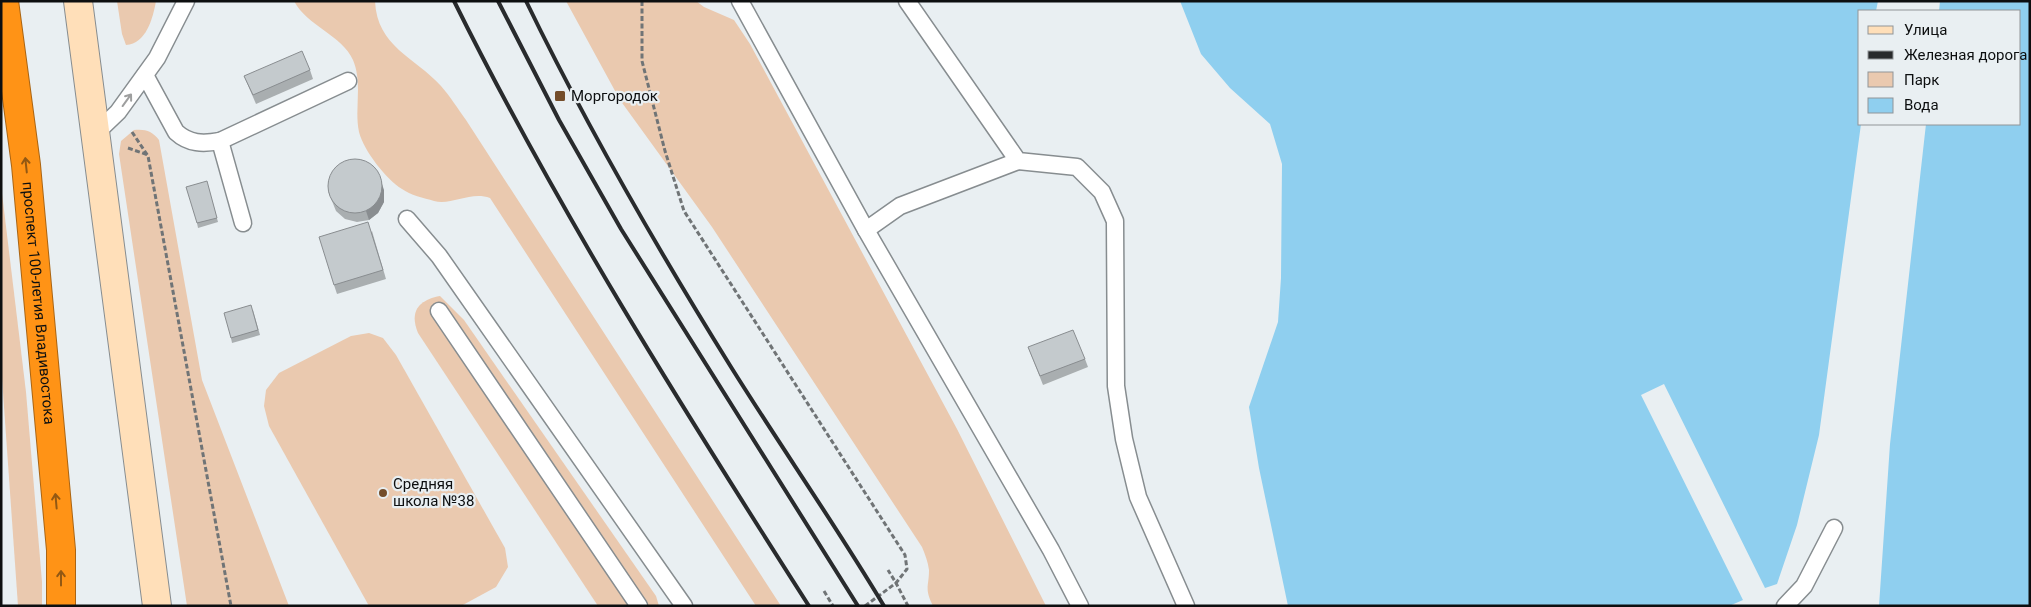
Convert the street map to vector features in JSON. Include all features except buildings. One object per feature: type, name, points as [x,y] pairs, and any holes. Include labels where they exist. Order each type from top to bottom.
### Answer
[{"type":"highway","name":"проспект 100-летия Владивостока","points":[[4,1],[26,165],[61,550],[61,606]]},
{"type":"street","points":[[78,1],[157,606]]},
{"type":"lane","points":[[94,135],[118,112],[157,58],[186,1]]},
{"type":"lane","points":[[740,1],[866,230],[1051,550],[1080,606]]},
{"type":"lane","points":[[907,1],[1018,161]]},
{"type":"lane","points":[[145,75],[176,132],[184,139],[197,143],[220,141],[348,81]]},
{"type":"lane","points":[[220,141],[243,223]]},
{"type":"lane","points":[[866,230],[900,206],[1018,161],[1077,168],[1102,192],[1115,221],[1116,386],[1124,439],[1138,497],[1186,606]]},
{"type":"lane","points":[[407,220],[439,256],[684,606]]},
{"type":"lane","points":[[439,311],[639,606]]},
{"type":"lane","points":[[1785,606],[1804,586],[1834,528]]},
{"type":"path","points":[[642,1],[642,61],[665,151],[684,211],[906,554],[907,569],[896,583],[865,606]]},
{"type":"path","points":[[133,150],[148,156],[231,606]]},
{"type":"path","points":[[888,570],[908,606]]},
{"type":"path","points":[[824,591],[833,606]]},
{"type":"green space","points":[[117,1],[156,1],[147,29],[139,40],[133,44],[126,45],[122,34]]},
{"type":"green space","points":[[294,1],[375,1],[377,17],[382,30],[399,50],[431,76],[451,98],[781,606],[756,606],[490,198],[475,196],[447,202],[434,201],[405,191],[389,179],[376,164],[359,132],[357,114],[358,87],[353,60],[341,44],[307,17]]},
{"type":"green space","points":[[566,1],[696,1],[704,7],[734,20],[750,44],[957,429],[1046,606],[933,606],[928,591],[929,567],[922,547],[712,227],[620,100]]},
{"type":"green space","points":[[134,130],[148,131],[159,140],[202,380],[289,606],[187,606],[119,154],[121,141]]},
{"type":"green space","points":[[1,185],[26,392],[42,582],[42,606],[18,606],[1,364]]},
{"type":"green space","points":[[440,296],[464,320],[656,596],[659,606],[598,606],[418,333],[415,313],[426,300]]},
{"type":"green space","name":"Средняя школа №38","points":[[369,333],[383,338],[396,355],[505,548],[508,567],[496,587],[461,606],[369,606],[269,426],[264,406],[266,390],[279,373],[351,336]]},
{"type":"water","points":[[1180,1],[1878,1],[1876,10],[1858,10],[1858,125],[1861,125],[1819,435],[1797,525],[1777,584],[1765,588],[1664,384],[1641,395],[1743,600],[1729,606],[1288,606],[1259,468],[1249,407],[1278,322],[1281,278],[1282,164],[1270,124],[1230,88],[1201,54]]},
{"type":"water","points":[[1940,1],[2030,1],[2030,606],[1879,606],[1890,444],[1926,125],[2021,125],[2021,10],[1939,10]]},
{"type":"railway","points":[[454,1],[536,156],[623,308],[809,606]]},
{"type":"railway","points":[[498,1],[559,120],[621,229],[858,606]]},
{"type":"railway","points":[[526,1],[573,95],[676,277],[731,367],[884,606]]},
{"type":"place","name":"Моргородок","points":[[560,96]]},
{"type":"place","name":"Средняя школа №38","points":[[383,493]]}]
